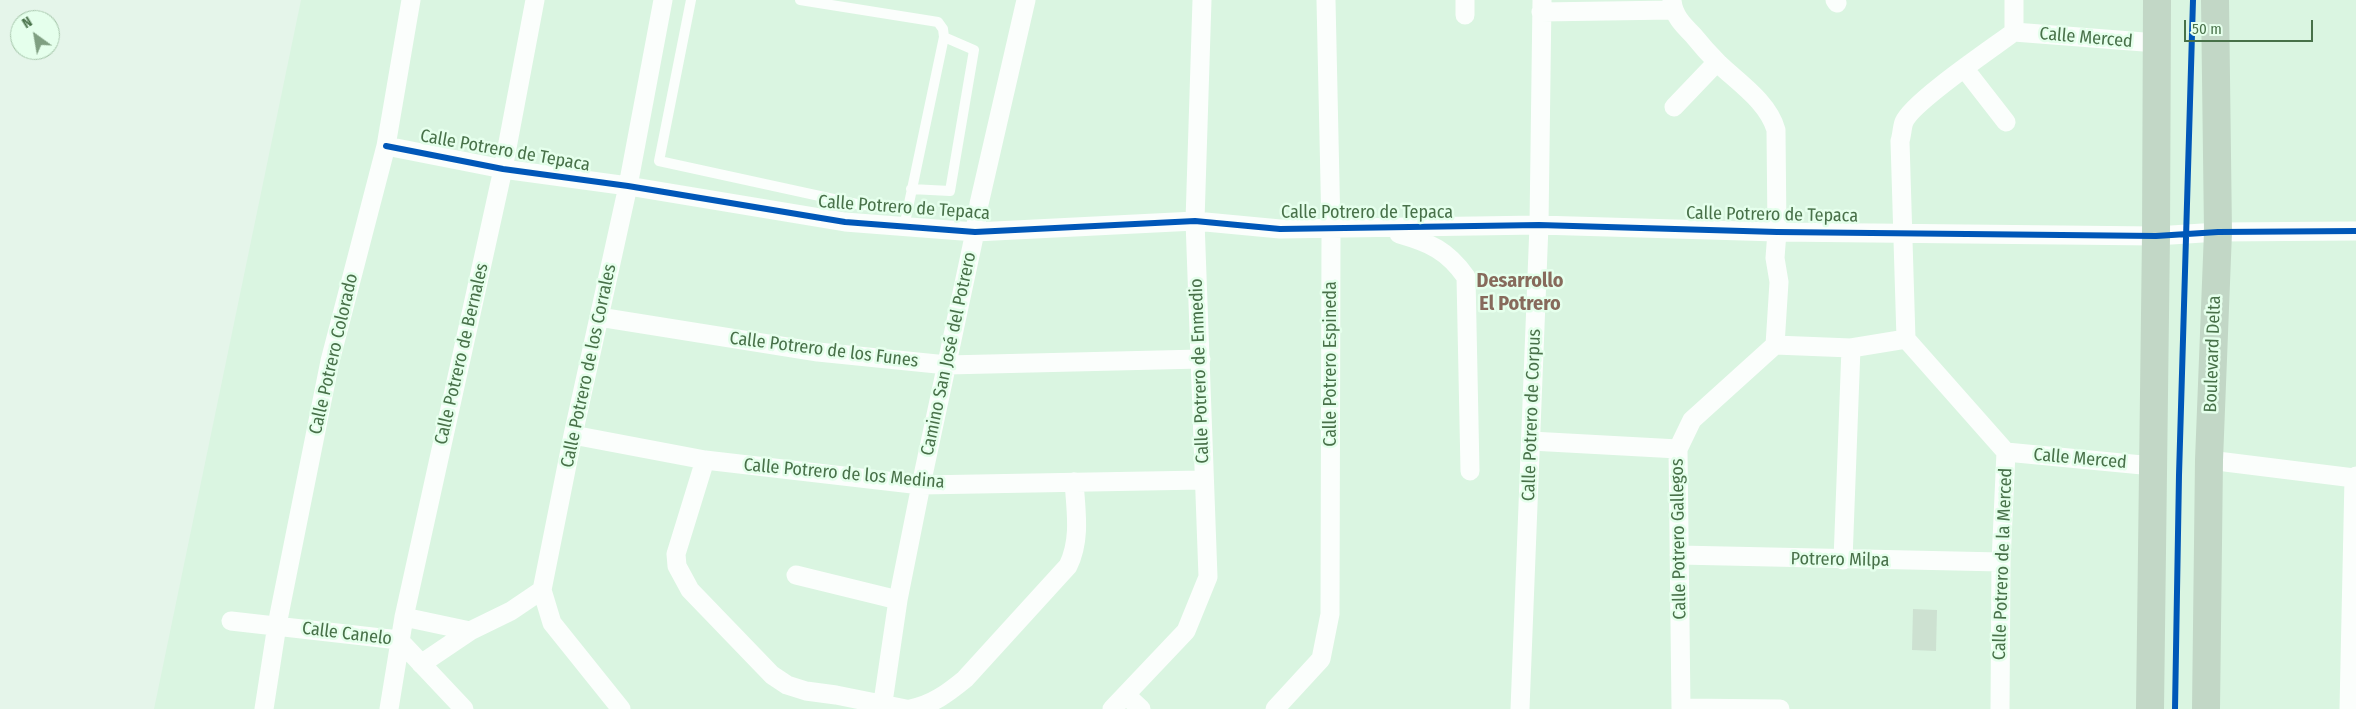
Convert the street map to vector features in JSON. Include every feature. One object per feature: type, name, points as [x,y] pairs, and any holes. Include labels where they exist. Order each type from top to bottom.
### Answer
[{"type":"main road","points":[[2150,709],[2157,0]]},
{"type":"main road","name":"Boulevard Delta","points":[[2206,709],[2209,460],[2218,232],[2215,0]]},
{"type":"street","name":"Calle Potrero Colorado","points":[[264,709],[277,626],[330,361],[386,146],[410,0]]},
{"type":"street","name":"Calle Potrero de Bernales","points":[[390,709],[404,617],[503,170],[535,0]]},
{"type":"street","name":"Calle Potrero de los Corrales","points":[[621,709],[552,623],[542,590],[573,435],[628,186],[662,0]]},
{"type":"street","name":"Camino San José del Potrero","points":[[882,707],[898,600],[920,484],[976,232],[979,204],[1026,0]]},
{"type":"street","name":"Calle Potrero de Enmedio","points":[[1112,709],[1186,631],[1200,601],[1208,577],[1203,480],[1196,221],[1202,0]]},
{"type":"street","name":"Calle Potrero Espineda","points":[[1275,709],[1321,660],[1330,614],[1331,229],[1326,0]]},
{"type":"street","points":[[1542,6],[1672,5],[1717,62],[1764,107],[1772,118],[1776,130],[1777,232],[1775,258],[1779,307],[1775,345],[1851,348],[1906,339],[1900,141],[1904,120],[1919,105],[1964,68],[2014,32],[2014,0]]},
{"type":"street","name":"Calle Potrero de Corpus","points":[[1520,709],[1539,225],[1542,6]]},
{"type":"street","name":"Calle Merced","points":[[2014,32],[2157,43]]},
{"type":"street","points":[[1674,107],[1717,62]]},
{"type":"street","points":[[1964,68],[2006,122]]},
{"type":"street","name":"Calle Potrero de Tepaca","points":[[386,146],[503,170],[628,186],[845,222],[976,232],[1196,221],[1280,229],[1384,229],[1539,225],[1777,232],[2156,236],[2218,232],[2356,231]]},
{"type":"street","points":[[1384,229],[1431,244],[1455,261],[1466,277],[1470,471]]},
{"type":"street","name":"Calle Potrero de los Funes","points":[[599,316],[818,352],[947,365],[1201,360]]},
{"type":"street","name":"Calle Potrero de la Merced","points":[[1906,339],[2006,452],[2001,562],[2000,709]]},
{"type":"street","name":"Calle Potrero Gallegos","points":[[1681,709],[1678,449],[1692,420],[1775,345]]},
{"type":"street","points":[[1843,560],[1851,348]]},
{"type":"street","name":"Calle Potrero de los Medina","points":[[573,435],[705,460],[920,484],[1203,480]]},
{"type":"street","points":[[1531,440],[1678,449]]},
{"type":"street","name":"Calle Merced","points":[[2006,452],[2153,466]]},
{"type":"street","points":[[705,460],[676,554],[677,566],[690,590],[762,666],[787,685],[806,691],[836,695],[882,707],[908,709],[923,706],[946,695],[965,679],[1068,566],[1075,552],[1077,535],[1074,482]]},
{"type":"street","points":[[2209,460],[2355,476],[2353,662],[2349,709]]},
{"type":"street","name":"Potrero Milpa","points":[[1679,555],[2001,562]]},
{"type":"street","points":[[796,575],[898,600]]},
{"type":"street","points":[[421,664],[470,631],[511,610],[542,590]]},
{"type":"street","points":[[404,617],[470,631]]},
{"type":"street","name":"Calle Canelo","points":[[231,621],[400,640],[464,709]]},
{"type":"street","points":[[1126,695],[1141,709]]},
{"type":"street","points":[[1681,709],[1780,709]]},
{"type":"lane","points":[[691,0],[660,161],[861,205],[908,207]]},
{"type":"lane","points":[[800,0],[938,22],[943,29],[944,36],[904,227]]},
{"type":"lane","points":[[911,189],[950,191],[974,50],[944,36]]},
{"type":"shaded area","points":[[301,0],[2356,0],[2356,709],[154,709]]},
{"type":"building","points":[[1913,609],[1937,610],[1936,651],[1912,650]]},
{"type":"cycle path","points":[[2175,709],[2179,475],[2193,0]]},
{"type":"cycle path","points":[[386,146],[503,169],[628,186],[845,222],[975,232],[1195,221],[1280,229],[1539,225],[1777,232],[2156,236],[2218,232],[2356,231]]},
{"type":"district","name":"Desarrollo El Potrero","points":[[1520,292]]}]
